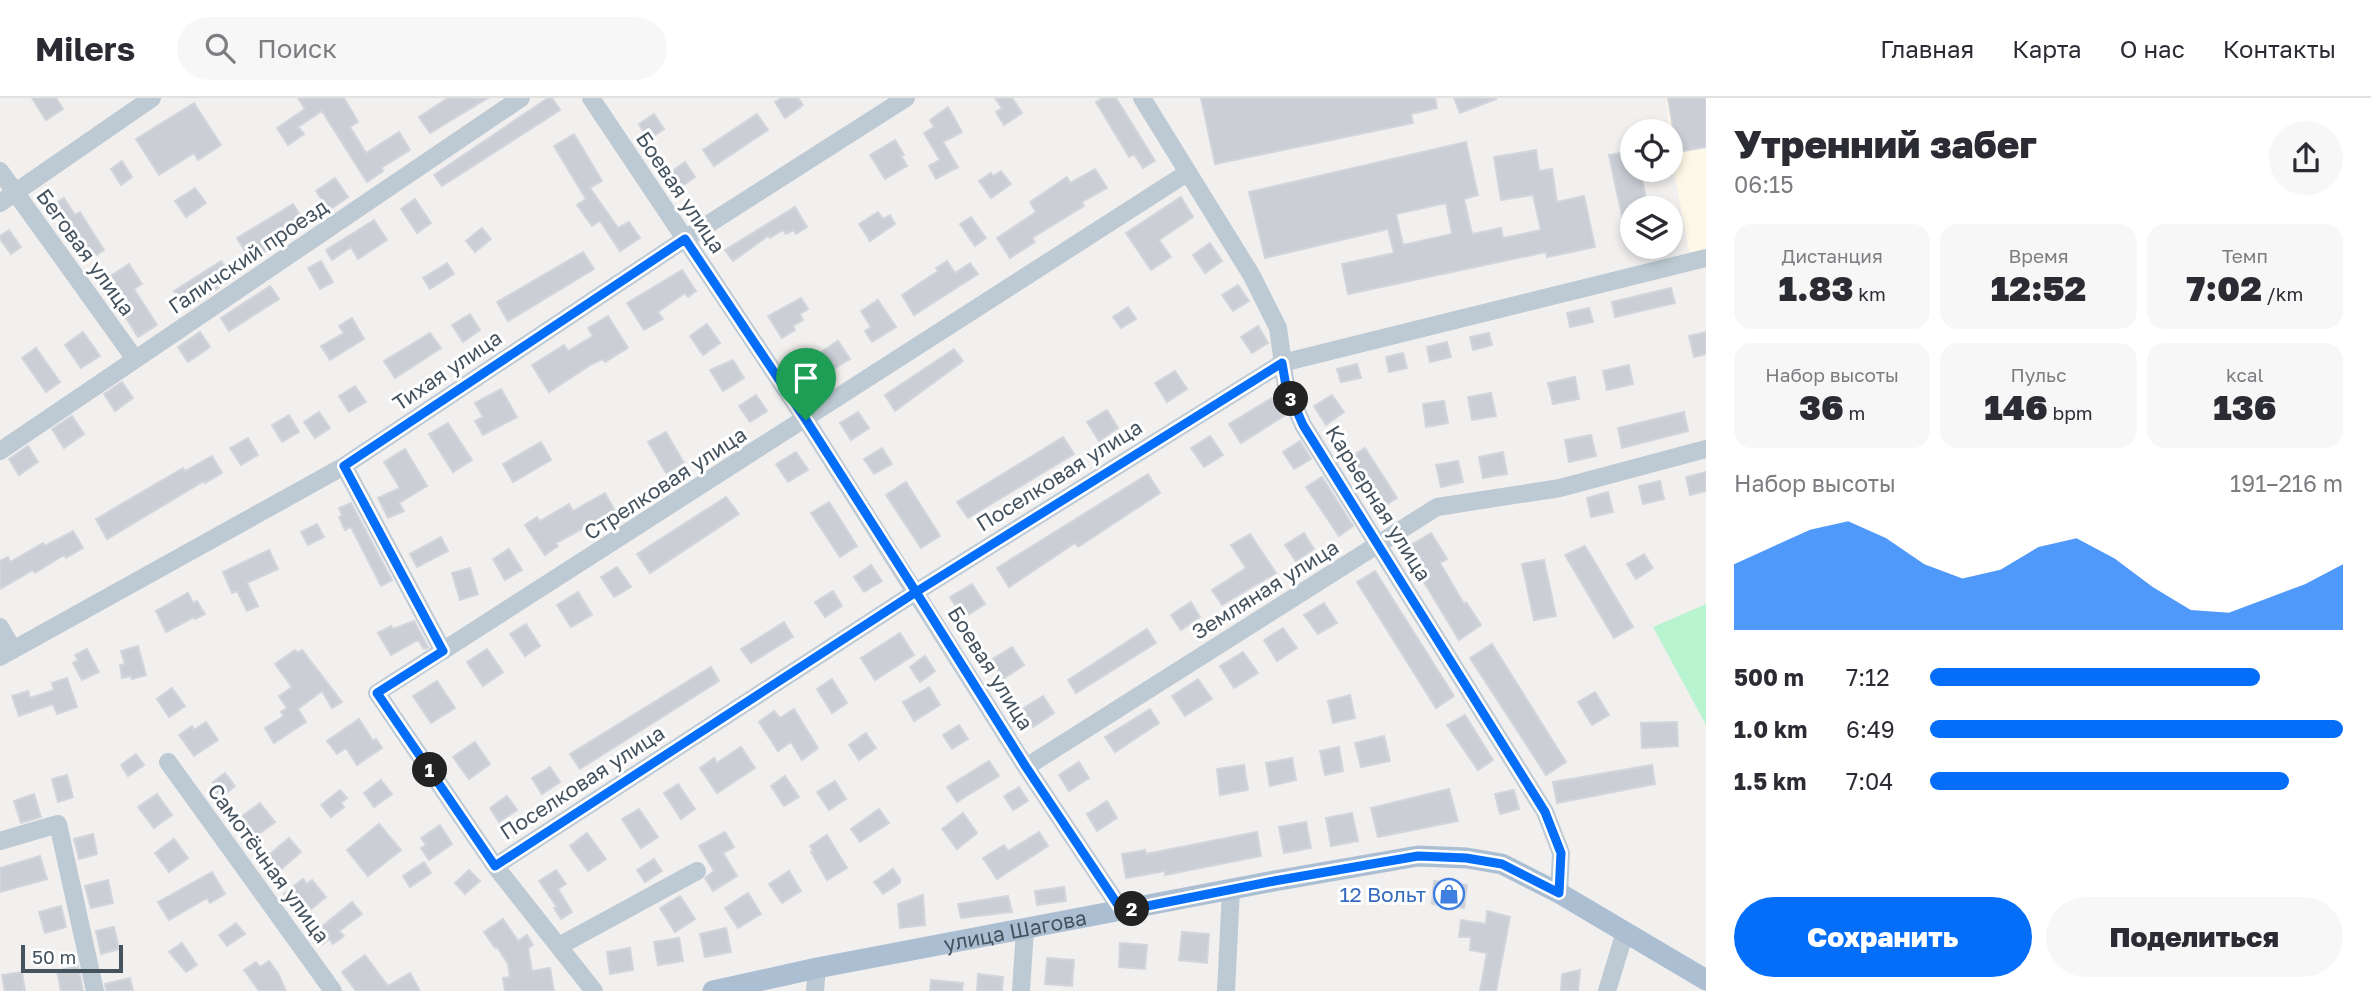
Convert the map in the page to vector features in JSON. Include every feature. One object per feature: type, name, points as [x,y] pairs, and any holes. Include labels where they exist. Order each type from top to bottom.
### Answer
[{"type":"main road","name":"улица Шагова","points":[[713,991],[817,968],[1418,856],[1466,858],[1502,864],[1559,893],[1706,980]]},
{"type":"street","points":[[0,203],[152,98]]},
{"type":"street","name":"Галичский проезд","points":[[0,451],[521,98]]},
{"type":"street","name":"Боевая улица","points":[[591,98],[806,420],[1026,767],[1122,911]]},
{"type":"street","name":"Тихая улица","points":[[6,653],[344,466],[685,239],[906,98]]},
{"type":"street","name":"Карьерная улица","points":[[1142,98],[1252,276],[1278,328],[1286,386],[1303,425],[1545,812],[1561,853],[1559,893]]},
{"type":"street","name":"Беговая улица","points":[[0,171],[135,359]]},
{"type":"street","name":"Стрелковая улица","points":[[495,866],[377,693],[1187,173]]},
{"type":"street","name":"Поселковая улица","points":[[495,866],[916,592],[1282,363],[1706,258]]},
{"type":"street","name":"Земляная улица","points":[[1026,767],[1437,508],[1560,488],[1706,449]]},
{"type":"street","points":[[344,466],[443,651]]},
{"type":"street","points":[[0,627],[6,653]]},
{"type":"street","name":"Самотёчная улица","points":[[168,762],[333,991]]},
{"type":"street","points":[[0,841],[58,824],[95,991]]},
{"type":"street","points":[[495,866],[594,991]]},
{"type":"street","points":[[559,946],[697,871]]},
{"type":"street","points":[[1226,991],[1231,890]]},
{"type":"street","points":[[1021,991],[1025,929]]},
{"type":"street","points":[[1607,991],[1625,932]]},
{"type":"street","points":[[815,991],[817,968]]},
{"type":"shaded area","points":[[1666,98],[1706,98],[1706,258],[1691,262],[1683,219],[1683,196],[1679,196],[1676,182],[1683,182],[1683,119],[1668,119]]},
{"type":"green space","points":[[1706,604],[1706,725],[1653,627]]},
{"type":"building","points":[[32,98],[56,98],[63,109],[46,120]]},
{"type":"building","points":[[298,98],[344,98],[358,122],[350,127],[366,153],[399,132],[410,150],[381,168],[383,171],[367,182],[322,111],[298,127],[304,134],[288,145],[277,128],[305,109]]},
{"type":"building","points":[[448,98],[488,98],[430,133],[419,117]]},
{"type":"building","points":[[548,98],[552,98],[560,110],[442,186],[434,175]]},
{"type":"building","points":[[781,98],[798,98],[803,105],[785,118],[775,102]]},
{"type":"building","points":[[995,98],[1012,98],[1022,113],[1004,125],[996,112],[1002,108]]},
{"type":"building","points":[[1103,98],[1116,98],[1155,161],[1143,168],[1134,154],[1129,157],[1096,102]]},
{"type":"building","points":[[1201,98],[1435,98],[1437,108],[1411,114],[1413,123],[1215,164]]},
{"type":"building","points":[[1454,98],[1496,98],[1496,99],[1460,113]]},
{"type":"building","points":[[1668,98],[1706,98],[1706,147],[1683,151],[1683,119],[1672,119]]},
{"type":"building","points":[[194,103],[221,145],[198,160],[194,153],[159,175],[136,139]]},
{"type":"building","points":[[948,107],[962,132],[943,142],[958,167],[936,179],[929,166],[940,160],[924,133],[934,127],[930,120]]},
{"type":"building","points":[[654,114],[664,129],[648,140],[639,124]]},
{"type":"building","points":[[757,114],[768,130],[714,166],[703,150]]},
{"type":"building","points":[[574,134],[602,181],[590,188],[618,228],[629,222],[640,238],[620,251],[600,221],[592,226],[577,205],[586,199],[554,146]]},
{"type":"building","points":[[895,140],[907,166],[885,179],[870,155]]},
{"type":"building","points":[[1466,142],[1478,195],[1464,199],[1472,234],[1501,228],[1503,238],[1541,230],[1533,195],[1501,200],[1494,157],[1536,150],[1539,171],[1552,169],[1557,202],[1584,196],[1595,247],[1547,257],[1546,252],[1348,294],[1342,264],[1394,253],[1388,229],[1265,258],[1249,192]],"holes":[[[1446,203],[1452,234],[1403,245],[1396,214]]]},
{"type":"building","points":[[1620,153],[1620,182],[1643,182],[1645,196],[1620,196],[1620,207],[1609,155]]},
{"type":"building","points":[[122,161],[132,177],[121,185],[111,169]]},
{"type":"building","points":[[685,162],[695,177],[678,189],[668,174]]},
{"type":"building","points":[[1095,169],[1107,188],[1082,202],[1084,206],[1032,238],[1035,242],[1010,258],[997,238],[1036,212],[1030,202],[1067,177],[1070,183]]},
{"type":"building","points":[[1001,171],[1011,184],[991,198],[979,181],[991,173],[993,176]]},
{"type":"building","points":[[335,178],[348,197],[329,210],[316,191]]},
{"type":"building","points":[[195,188],[206,203],[186,217],[175,201]]},
{"type":"building","points":[[1181,197],[1193,217],[1159,240],[1171,257],[1151,270],[1126,233]]},
{"type":"building","points":[[64,198],[75,215],[80,212],[104,250],[87,261],[50,207]]},
{"type":"building","points":[[415,199],[431,223],[417,233],[401,209]]},
{"type":"building","points":[[293,204],[306,224],[251,261],[237,238]]},
{"type":"building","points":[[795,207],[807,227],[796,234],[794,230],[786,234],[783,230],[770,238],[768,236],[733,261],[725,250]]},
{"type":"building","points":[[878,212],[883,219],[890,215],[895,224],[870,241],[859,224]]},
{"type":"building","points":[[971,217],[986,238],[975,246],[960,224]]},
{"type":"building","points":[[374,220],[387,240],[358,259],[351,247],[332,260],[326,250]]},
{"type":"building","points":[[482,228],[491,239],[475,252],[466,241]]},
{"type":"building","points":[[9,230],[21,247],[11,254],[0,239],[0,236]]},
{"type":"building","points":[[1210,243],[1222,261],[1205,273],[1193,255]]},
{"type":"building","points":[[583,252],[594,269],[508,321],[497,302]]},
{"type":"building","points":[[221,261],[233,278],[186,309],[174,291]]},
{"type":"building","points":[[321,261],[333,282],[320,289],[308,268]]},
{"type":"building","points":[[947,261],[955,273],[970,263],[978,274],[914,315],[902,295],[938,271],[936,268]]},
{"type":"building","points":[[447,263],[454,274],[430,289],[423,278]]},
{"type":"building","points":[[129,264],[142,284],[134,289],[157,325],[138,337],[103,281]]},
{"type":"building","points":[[682,270],[696,291],[688,297],[685,293],[658,312],[663,319],[644,330],[627,303]]},
{"type":"building","points":[[1238,285],[1249,301],[1233,311],[1222,295]]},
{"type":"building","points":[[270,286],[279,299],[229,331],[221,318]]},
{"type":"building","points":[[1671,288],[1675,303],[1615,317],[1612,302]]},
{"type":"building","points":[[801,298],[808,309],[800,314],[803,320],[793,326],[795,330],[782,338],[768,316]]},
{"type":"building","points":[[878,300],[896,327],[872,342],[865,331],[871,327],[861,311]]},
{"type":"building","points":[[1128,307],[1136,319],[1121,328],[1113,317]]},
{"type":"building","points":[[1589,308],[1593,322],[1570,327],[1567,313]]},
{"type":"building","points":[[470,314],[480,330],[463,342],[452,325]]},
{"type":"building","points":[[608,316],[628,348],[605,362],[603,359],[592,364],[549,392],[532,365],[564,345],[568,351],[593,336],[588,328]]},
{"type":"building","points":[[352,318],[364,339],[330,360],[321,346],[344,333],[339,326]]},
{"type":"building","points":[[707,324],[720,343],[703,355],[690,336]]},
{"type":"building","points":[[1258,326],[1268,343],[1252,353],[1241,337]]},
{"type":"building","points":[[83,332],[100,356],[81,368],[65,345]]},
{"type":"building","points":[[200,332],[210,347],[188,362],[178,347]]},
{"type":"building","points":[[1706,332],[1706,354],[1694,357],[1689,336]]},
{"type":"building","points":[[430,333],[441,348],[395,378],[384,361]]},
{"type":"building","points":[[1489,333],[1492,345],[1473,350],[1470,337]]},
{"type":"building","points":[[838,341],[850,359],[811,383],[800,366]]},
{"type":"building","points":[[1447,342],[1451,357],[1430,362],[1427,347]]},
{"type":"building","points":[[36,348],[60,382],[46,392],[22,358]]},
{"type":"building","points":[[954,349],[963,361],[895,411],[885,395]]},
{"type":"building","points":[[1403,353],[1407,368],[1389,372],[1386,357]]},
{"type":"building","points":[[733,360],[744,378],[723,391],[710,370]]},
{"type":"building","points":[[1357,364],[1361,378],[1341,382],[1337,369]]},
{"type":"building","points":[[1629,365],[1633,384],[1607,390],[1603,371]]},
{"type":"building","points":[[1175,371],[1187,389],[1167,402],[1155,383]]},
{"type":"building","points":[[1575,377],[1579,399],[1553,404],[1548,383]]},
{"type":"building","points":[[122,382],[133,398],[115,411],[104,394]]},
{"type":"building","points":[[355,386],[366,402],[349,412],[339,396]]},
{"type":"building","points":[[501,389],[517,417],[483,435],[475,421],[483,417],[475,403]]},
{"type":"building","points":[[1491,393],[1496,416],[1472,420],[1468,397]]},
{"type":"building","points":[[756,395],[767,411],[750,422],[739,406]]},
{"type":"building","points":[[1332,395],[1344,412],[1326,425],[1314,406]]},
{"type":"building","points":[[1272,398],[1284,416],[1241,443],[1229,424]]},
{"type":"building","points":[[1444,401],[1448,423],[1426,427],[1423,404]]},
{"type":"building","points":[[1107,410],[1118,428],[1099,441],[1087,422]]},
{"type":"building","points":[[319,412],[330,428],[315,438],[304,422]]},
{"type":"building","points":[[858,412],[869,428],[851,440],[840,423]]},
{"type":"building","points":[[1684,412],[1688,431],[1622,448],[1618,428]]},
{"type":"building","points":[[289,415],[299,432],[282,442],[272,425]]},
{"type":"building","points":[[72,416],[84,434],[64,448],[52,429]]},
{"type":"building","points":[[448,423],[472,460],[453,472],[429,434]]},
{"type":"building","points":[[666,432],[684,463],[666,473],[648,442]]},
{"type":"building","points":[[1591,435],[1596,456],[1569,462],[1565,440]]},
{"type":"building","points":[[1210,436],[1223,455],[1204,467],[1191,448]]},
{"type":"building","points":[[1063,437],[1074,454],[968,518],[957,502]]},
{"type":"building","points":[[248,438],[258,455],[241,465],[230,448]]},
{"type":"building","points":[[1300,441],[1311,459],[1294,469],[1283,452]]},
{"type":"building","points":[[541,442],[551,460],[513,482],[503,464]]},
{"type":"building","points":[[28,446],[38,462],[19,475],[9,459]]},
{"type":"building","points":[[882,448],[892,464],[874,474],[864,459]]},
{"type":"building","points":[[1365,448],[1397,498],[1380,509],[1347,459]]},
{"type":"building","points":[[405,449],[427,486],[399,503],[404,511],[388,518],[378,498],[400,488],[384,462]]},
{"type":"building","points":[[796,452],[808,470],[788,482],[776,464]]},
{"type":"building","points":[[1503,452],[1507,474],[1483,478],[1479,457]]},
{"type":"building","points":[[212,456],[222,473],[107,539],[96,519],[183,468],[185,471]]},
{"type":"building","points":[[1458,461],[1463,482],[1441,487],[1436,465]]},
{"type":"building","points":[[1706,472],[1706,491],[1690,495],[1686,477]]},
{"type":"building","points":[[1148,474],[1160,493],[1078,547],[1075,543],[1009,587],[997,568]]},
{"type":"building","points":[[1322,477],[1353,526],[1339,536],[1306,487]]},
{"type":"building","points":[[1660,481],[1664,499],[1643,504],[1639,486]]},
{"type":"building","points":[[906,482],[940,536],[921,548],[886,495]]},
{"type":"building","points":[[1608,492],[1613,512],[1591,517],[1587,498]]},
{"type":"building","points":[[605,493],[615,511],[556,543],[558,546],[545,555],[525,525],[537,517],[540,521],[569,504],[573,511]]},
{"type":"building","points":[[726,497],[739,514],[650,573],[637,554]]},
{"type":"building","points":[[829,502],[857,546],[840,557],[811,513]]},
{"type":"building","points":[[351,503],[392,580],[381,586],[351,527],[345,530],[339,517],[342,515],[339,508]]},
{"type":"building","points":[[317,524],[324,537],[308,545],[301,532]]},
{"type":"building","points":[[73,531],[83,548],[66,558],[64,555],[35,573],[33,570],[0,589],[0,561],[8,557],[10,562],[43,543],[45,546]]},
{"type":"building","points":[[1304,533],[1314,549],[1296,561],[1285,545]]},
{"type":"building","points":[[1431,533],[1447,559],[1440,563],[1464,604],[1466,602],[1481,625],[1459,640],[1404,549]]},
{"type":"building","points":[[1250,534],[1276,573],[1222,605],[1212,590],[1246,568],[1231,545]]},
{"type":"building","points":[[441,537],[448,551],[417,567],[410,554]]},
{"type":"building","points":[[1585,546],[1633,627],[1614,638],[1565,555]]},
{"type":"building","points":[[509,549],[522,570],[505,580],[493,559]]},
{"type":"building","points":[[269,550],[278,569],[247,583],[258,606],[247,611],[237,591],[232,593],[223,572]]},
{"type":"building","points":[[1644,554],[1653,568],[1636,579],[1627,564]]},
{"type":"building","points":[[1544,560],[1556,616],[1534,620],[1522,564]]},
{"type":"building","points":[[871,565],[882,581],[864,592],[854,577]]},
{"type":"building","points":[[617,567],[631,587],[614,597],[601,577]]},
{"type":"building","points":[[470,568],[478,594],[460,600],[452,573]]},
{"type":"building","points":[[1375,571],[1454,696],[1436,708],[1357,582]]},
{"type":"building","points":[[972,584],[985,604],[963,618],[950,597]]},
{"type":"building","points":[[833,591],[842,606],[825,617],[815,602]]},
{"type":"building","points":[[578,592],[592,615],[571,627],[557,605]]},
{"type":"building","points":[[188,593],[193,603],[197,601],[205,614],[166,632],[156,611]]},
{"type":"building","points":[[1191,602],[1200,617],[1181,630],[1171,615]]},
{"type":"building","points":[[1324,603],[1337,623],[1318,634],[1304,615]]},
{"type":"building","points":[[414,621],[428,647],[424,649],[418,640],[391,655],[378,633],[391,626],[393,629]]},
{"type":"building","points":[[784,622],[793,637],[751,663],[741,649]]},
{"type":"building","points":[[526,624],[540,646],[525,656],[510,634]]},
{"type":"building","points":[[1283,628],[1297,648],[1277,661],[1264,640]]},
{"type":"building","points":[[1147,629],[1156,643],[1076,693],[1068,680]]},
{"type":"building","points":[[900,633],[914,655],[875,680],[861,658]]},
{"type":"building","points":[[1492,644],[1566,762],[1546,775],[1470,658]]},
{"type":"building","points":[[138,646],[146,675],[132,679],[131,676],[122,678],[120,665],[125,664],[121,651]]},
{"type":"building","points":[[1012,647],[1024,665],[1003,679],[991,660]]},
{"type":"building","points":[[87,649],[99,672],[82,680],[73,663],[78,660],[75,655]]},
{"type":"building","points":[[487,649],[503,672],[483,686],[467,662]]},
{"type":"building","points":[[295,650],[298,653],[302,650],[342,702],[332,708],[322,691],[298,709],[306,722],[274,743],[265,728],[284,716],[281,712],[287,708],[279,696],[292,687],[275,664]]},
{"type":"building","points":[[1243,652],[1258,673],[1234,688],[1220,666]]},
{"type":"building","points":[[925,656],[935,671],[920,682],[910,667]]},
{"type":"building","points":[[711,667],[719,681],[580,769],[570,754]]},
{"type":"building","points":[[67,678],[77,707],[57,714],[53,704],[19,716],[12,696],[28,691],[30,698],[54,690],[52,683]]},
{"type":"building","points":[[832,679],[847,703],[832,713],[817,689]]},
{"type":"building","points":[[1198,679],[1212,699],[1185,716],[1172,696]]},
{"type":"building","points":[[437,681],[455,708],[431,723],[413,696]]},
{"type":"building","points":[[929,687],[940,705],[914,721],[903,702]]},
{"type":"building","points":[[172,688],[185,706],[169,717],[157,699]]},
{"type":"building","points":[[1595,692],[1609,715],[1592,725],[1578,702]]},
{"type":"building","points":[[1350,695],[1355,718],[1333,723],[1328,701]]},
{"type":"building","points":[[1043,696],[1054,713],[1033,727],[1022,709]]},
{"type":"building","points":[[794,709],[818,748],[802,760],[791,742],[778,751],[759,722],[774,711],[780,718]]},
{"type":"building","points":[[1150,709],[1159,723],[1115,752],[1105,737]]},
{"type":"building","points":[[1465,715],[1493,760],[1478,770],[1447,725]]},
{"type":"building","points":[[359,719],[373,741],[376,739],[382,748],[357,765],[346,748],[337,754],[327,741]]},
{"type":"building","points":[[206,722],[218,740],[194,756],[179,735],[192,726],[194,730]]},
{"type":"building","points":[[1677,722],[1678,746],[1642,748],[1641,723]]},
{"type":"building","points":[[959,725],[968,739],[952,749],[943,735]]},
{"type":"building","points":[[866,733],[876,748],[859,760],[849,745]]},
{"type":"building","points":[[1384,736],[1390,761],[1361,767],[1355,743]]},
{"type":"building","points":[[475,742],[490,764],[469,779],[453,757]]},
{"type":"building","points":[[741,747],[755,768],[717,793],[700,768],[714,758],[717,763]]},
{"type":"building","points":[[1339,747],[1343,771],[1325,775],[1320,751]]},
{"type":"building","points":[[136,754],[144,765],[128,776],[121,765]]},
{"type":"building","points":[[1292,758],[1296,780],[1270,786],[1266,763]]},
{"type":"building","points":[[989,761],[999,776],[957,802],[947,787]]},
{"type":"building","points":[[1079,762],[1089,778],[1069,791],[1059,775]]},
{"type":"building","points":[[1244,765],[1248,790],[1220,795],[1217,769]]},
{"type":"building","points":[[1652,765],[1655,784],[1557,803],[1553,782]]},
{"type":"building","points":[[550,767],[560,782],[542,794],[532,778]]},
{"type":"building","points":[[225,773],[235,786],[220,798],[212,788],[215,786],[213,782]]},
{"type":"building","points":[[67,775],[73,797],[58,802],[52,779]]},
{"type":"building","points":[[785,776],[799,797],[784,806],[771,786]]},
{"type":"building","points":[[381,780],[392,794],[374,807],[364,793]]},
{"type":"building","points":[[835,781],[846,799],[829,810],[817,792]]},
{"type":"building","points":[[678,784],[695,809],[681,819],[664,793]]},
{"type":"building","points":[[1019,787],[1028,801],[1013,810],[1004,796]]},
{"type":"building","points":[[1449,789],[1458,821],[1378,837],[1371,808]]},
{"type":"building","points":[[340,790],[347,798],[341,803],[344,807],[331,817],[321,805]]},
{"type":"building","points":[[1514,790],[1519,809],[1500,814],[1495,794]]},
{"type":"building","points":[[34,794],[41,817],[21,823],[14,801]]},
{"type":"building","points":[[157,794],[172,815],[154,828],[138,807]]},
{"type":"building","points":[[507,796],[517,810],[499,822],[490,808]]},
{"type":"building","points":[[1107,801],[1117,818],[1097,831],[1087,814]]},
{"type":"building","points":[[260,803],[275,822],[251,840],[236,821]]},
{"type":"building","points":[[639,809],[658,837],[641,848],[622,819]]},
{"type":"building","points":[[879,809],[889,823],[860,842],[851,829]]},
{"type":"building","points":[[963,813],[977,833],[957,849],[942,829]]},
{"type":"building","points":[[1352,813],[1358,841],[1331,846],[1326,818]]},
{"type":"building","points":[[1306,822],[1311,848],[1284,853],[1279,827]]},
{"type":"building","points":[[379,824],[401,850],[368,876],[347,850]]},
{"type":"building","points":[[440,825],[452,844],[429,860],[421,848],[426,845],[421,838]]},
{"type":"building","points":[[725,832],[734,847],[723,853],[737,876],[713,891],[705,878],[714,871],[699,846]]},
{"type":"building","points":[[1039,832],[1048,846],[997,879],[983,858],[1004,845],[1008,851]]},
{"type":"building","points":[[1257,832],[1261,856],[1165,875],[1165,871],[1126,878],[1122,854],[1145,850],[1146,854]]},
{"type":"building","points":[[587,833],[606,859],[588,871],[570,846]]},
{"type":"building","points":[[93,834],[97,854],[79,859],[74,839]]},
{"type":"building","points":[[827,835],[847,868],[827,880],[810,846]]},
{"type":"building","points":[[289,838],[301,852],[271,878],[262,867],[267,863],[264,859]]},
{"type":"building","points":[[174,839],[188,858],[169,872],[155,853]]},
{"type":"building","points":[[40,856],[47,879],[0,892],[0,868]]},
{"type":"building","points":[[654,859],[662,871],[645,882],[637,870]]},
{"type":"building","points":[[424,862],[431,873],[410,887],[403,876]]},
{"type":"building","points":[[893,869],[900,883],[883,894],[874,882]]},
{"type":"building","points":[[469,870],[480,881],[465,894],[455,883]]},
{"type":"building","points":[[556,870],[566,884],[558,889],[572,912],[561,919],[554,908],[557,907],[539,881]]},
{"type":"building","points":[[789,871],[801,891],[782,903],[769,884]]},
{"type":"building","points":[[212,872],[225,894],[210,903],[207,898],[169,920],[158,902]]},
{"type":"building","points":[[303,879],[307,884],[312,880],[326,897],[311,909],[306,903],[296,910],[284,894]]},
{"type":"building","points":[[108,880],[113,903],[91,908],[85,886]]},
{"type":"building","name":"12 Вольт","points":[[1434,881],[1467,885],[1464,908],[1432,904]]},
{"type":"building","points":[[1064,887],[1066,901],[1037,905],[1035,891]]},
{"type":"building","points":[[748,893],[761,914],[738,928],[725,908]]},
{"type":"building","points":[[923,895],[925,925],[900,928],[898,904]]},
{"type":"building","points":[[680,896],[695,919],[675,932],[660,908]]},
{"type":"building","points":[[1008,896],[1012,912],[961,918],[958,904]]},
{"type":"building","points":[[352,902],[362,914],[339,931],[344,936],[333,944],[329,939],[323,944],[314,933]]},
{"type":"building","points":[[61,906],[66,927],[45,933],[39,912]]},
{"type":"building","points":[[1487,911],[1510,917],[1496,991],[1480,991],[1487,953],[1470,950],[1471,937],[1459,937],[1461,920],[1486,924]]},
{"type":"building","points":[[503,919],[518,941],[527,935],[533,945],[528,948],[532,971],[550,968],[554,991],[505,991],[503,978],[510,977],[508,964],[484,932]]},
{"type":"building","points":[[236,923],[245,934],[227,946],[219,935]]},
{"type":"building","points":[[114,927],[119,949],[101,954],[96,931]]},
{"type":"building","points":[[726,928],[731,952],[705,957],[700,934]]},
{"type":"building","points":[[1182,932],[1209,934],[1207,963],[1179,960]]},
{"type":"building","points":[[679,938],[683,961],[658,965],[654,942]]},
{"type":"building","points":[[182,943],[197,965],[186,972],[169,952]]},
{"type":"building","points":[[1120,943],[1147,945],[1145,969],[1119,967]]},
{"type":"building","points":[[630,948],[633,970],[610,974],[607,952]]},
{"type":"building","points":[[365,955],[388,986],[410,973],[420,991],[356,991],[342,972]]},
{"type":"building","points":[[1047,958],[1074,960],[1072,986],[1045,984]]},
{"type":"building","points":[[269,961],[286,991],[259,991],[244,970],[256,962],[260,967]]},
{"type":"building","points":[[78,966],[83,991],[61,991],[57,971]]},
{"type":"building","points":[[1580,970],[1578,991],[1561,991],[1562,974]]},
{"type":"building","points":[[22,972],[25,991],[5,991],[2,975]]},
{"type":"building","points":[[978,974],[1003,977],[1002,991],[977,991]]},
{"type":"building","points":[[130,978],[133,991],[106,991],[105,984]]},
{"type":"building","points":[[931,980],[963,983],[962,991],[930,991]]},
{"type":"place","name":"12 Вольт","points":[[1449,894]]},
{"type":"route","points":[[806,420],[685,239],[344,466],[443,651],[377,693],[495,866],[916,592],[1026,767],[1122,911],[1418,856],[1466,858],[1502,864],[1559,893],[1561,853],[1545,812],[1303,425],[1286,386],[1282,363],[916,592],[806,420]]}]
